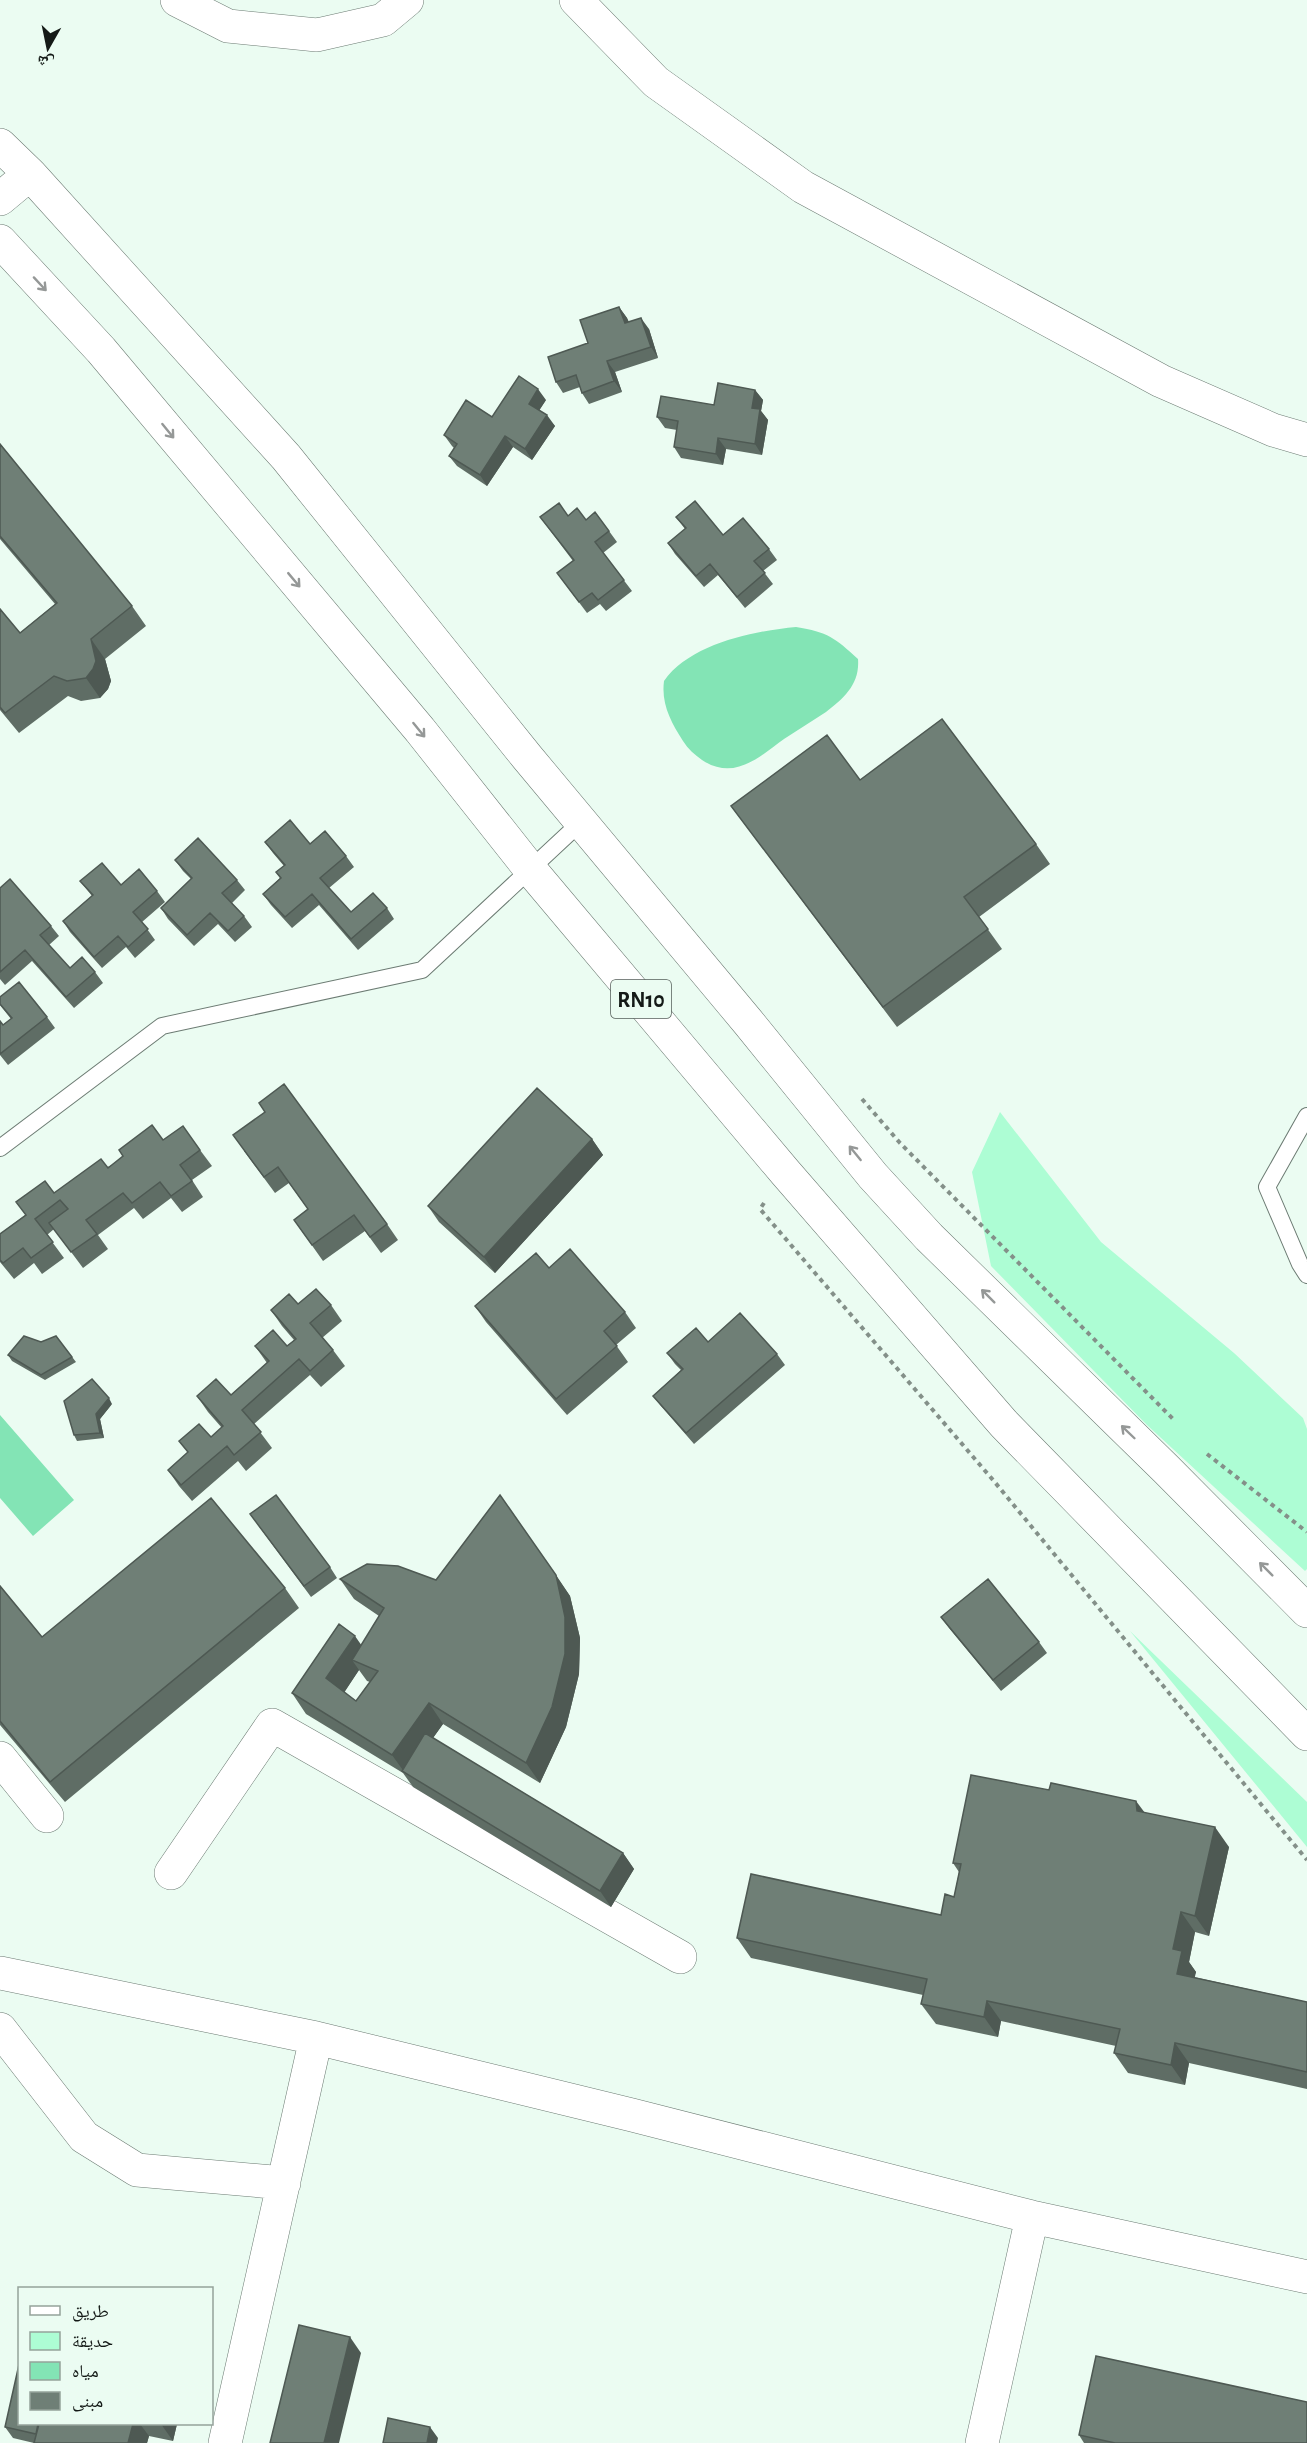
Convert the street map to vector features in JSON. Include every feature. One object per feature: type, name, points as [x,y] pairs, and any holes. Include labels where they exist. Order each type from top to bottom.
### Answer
[{"type":"street","points":[[177,0],[228,26],[318,35],[383,20],[407,0]]},
{"type":"street","points":[[576,0],[656,82],[803,187],[1161,381],[1273,430],[1307,440]]},
{"type":"street","name":"RN10","points":[[0,145],[30,174],[286,457],[581,822],[756,1031],[873,1176],[929,1237],[1307,1611]]},
{"type":"street","points":[[0,199],[30,174]]},
{"type":"street","name":"RN10","points":[[0,241],[101,350],[420,730],[530,869],[785,1172],[1004,1424],[1307,1734]]},
{"type":"street","points":[[171,1873],[273,1725],[680,1957]]},
{"type":"street","points":[[0,1758],[47,1816]]},
{"type":"street","points":[[0,1973],[316,2038],[644,2118],[1032,2217],[1307,2277]]},
{"type":"street","points":[[0,2029],[84,2137],[137,2170],[284,2183]]},
{"type":"street","points":[[225,2443],[316,2038]]},
{"type":"street","points":[[982,2443],[1032,2217]]},
{"type":"lane","points":[[0,1146],[162,1026],[423,970],[581,822]]},
{"type":"lane","points":[[1307,1116],[1267,1187],[1300,1264],[1307,1275]]},
{"type":"path","points":[[862,1098],[900,1143],[1182,1428]]},
{"type":"path","points":[[785,1172],[760,1209],[993,1480],[1307,1860]]},
{"type":"path","points":[[1206,1453],[1307,1532]]},
{"type":"green space","points":[[1000,1112],[1101,1242],[1234,1353],[1303,1418],[1307,1429],[1307,1569],[1305,1571],[1147,1425],[991,1266],[972,1172]]},
{"type":"green space","points":[[1130,1631],[1307,1802],[1307,1847]]},
{"type":"water","points":[[796,627],[816,631],[830,637],[858,659],[856,676],[850,690],[826,712],[755,760],[735,768],[725,768],[702,760],[685,744],[671,720],[664,697],[664,681],[675,668],[706,649],[742,636]]},
{"type":"water","points":[[0,1415],[74,1500],[33,1536],[0,1498]]},
{"type":"building","points":[[619,307],[625,323],[641,318],[651,347],[607,361],[614,381],[582,393],[576,375],[556,382],[548,357],[588,343],[580,320]]},
{"type":"building","points":[[519,376],[538,389],[529,404],[547,415],[525,449],[505,436],[480,475],[449,456],[457,444],[444,435],[466,400],[492,417]]},
{"type":"building","points":[[718,383],[755,390],[752,408],[760,409],[755,444],[718,438],[716,454],[674,447],[678,421],[657,417],[661,396],[714,405]]},
{"type":"building","points":[[0,444],[132,606],[91,639],[96,661],[86,678],[67,681],[54,676],[5,713],[0,707],[0,609],[20,633],[57,603],[0,536]]},
{"type":"building","points":[[695,501],[723,535],[743,518],[769,549],[754,561],[765,573],[737,597],[710,564],[696,576],[668,543],[686,528],[676,517]]},
{"type":"building","points":[[559,503],[568,516],[577,508],[586,520],[595,512],[609,531],[595,542],[624,580],[598,600],[592,593],[579,602],[557,573],[574,560],[540,517]]},
{"type":"building","points":[[942,719],[1036,844],[964,897],[988,929],[883,1007],[731,806],[827,735],[860,780]]},
{"type":"building","points":[[290,820],[310,844],[325,831],[346,856],[320,878],[351,912],[373,893],[387,908],[351,939],[312,894],[285,917],[263,894],[281,878],[276,872],[285,865],[265,842]]},
{"type":"building","points":[[198,838],[237,880],[222,893],[244,916],[228,931],[210,913],[187,935],[161,908],[192,878],[175,860]]},
{"type":"building","points":[[102,863],[121,885],[139,869],[157,891],[133,912],[148,929],[128,947],[118,936],[94,957],[63,921],[93,895],[80,881]]},
{"type":"building","points":[[10,879],[51,926],[40,935],[70,968],[82,957],[95,972],[66,997],[25,950],[0,972],[0,888]]},
{"type":"building","points":[[19,982],[47,1017],[0,1054],[0,1021],[3,1025],[12,1018],[0,1004],[0,997]]},
{"type":"building","points":[[284,1084],[387,1224],[370,1237],[354,1215],[312,1245],[294,1220],[308,1209],[278,1167],[264,1177],[233,1135],[265,1112],[259,1103]]},
{"type":"building","points":[[537,1088],[592,1139],[484,1257],[428,1206]]},
{"type":"building","points":[[152,1125],[163,1140],[183,1126],[200,1150],[180,1165],[192,1181],[171,1196],[160,1182],[132,1203],[123,1193],[86,1220],[97,1234],[71,1252],[49,1223],[68,1209],[60,1200],[35,1219],[53,1242],[31,1258],[23,1248],[3,1263],[0,1260],[0,1234],[26,1215],[16,1202],[45,1181],[54,1193],[101,1159],[108,1168],[123,1156],[119,1150]]},
{"type":"building","points":[[570,1249],[625,1312],[604,1331],[617,1346],[556,1399],[475,1306],[536,1253],[549,1268]]},
{"type":"building","points":[[316,1289],[331,1305],[310,1323],[333,1350],[310,1371],[299,1359],[242,1410],[261,1432],[234,1455],[227,1446],[181,1485],[168,1470],[188,1452],[179,1441],[199,1424],[211,1437],[223,1426],[197,1396],[216,1379],[231,1395],[269,1361],[255,1346],[273,1330],[287,1346],[296,1339],[271,1310],[289,1294],[298,1304]]},
{"type":"building","points":[[740,1313],[777,1354],[686,1433],[653,1396],[683,1369],[667,1353],[696,1328],[708,1342]]},
{"type":"building","points":[[24,1336],[41,1342],[56,1336],[72,1357],[41,1375],[8,1355]]},
{"type":"building","points":[[92,1379],[109,1398],[96,1414],[100,1433],[74,1435],[64,1401]]},
{"type":"building","points":[[276,1495],[330,1567],[304,1586],[250,1514]]},
{"type":"building","points":[[500,1495],[556,1575],[565,1617],[565,1654],[552,1707],[526,1763],[429,1703],[392,1755],[292,1693],[339,1624],[355,1636],[326,1678],[356,1701],[378,1671],[352,1660],[384,1608],[340,1579],[367,1564],[398,1566],[436,1580]]},
{"type":"building","points":[[211,1498],[285,1588],[50,1782],[0,1721],[0,1586],[42,1637]]},
{"type":"building","points":[[988,1579],[1039,1642],[993,1680],[941,1617]]},
{"type":"building","points":[[425,1733],[623,1853],[600,1891],[402,1771]]},
{"type":"building","points":[[971,1775],[1049,1790],[1051,1783],[1136,1801],[1137,1811],[1215,1827],[1195,1916],[1181,1912],[1173,1949],[1182,1951],[1177,1974],[1307,2002],[1307,2072],[1175,2043],[1171,2065],[1114,2053],[1120,2029],[987,2001],[984,2017],[921,2004],[927,1979],[737,1938],[751,1874],[941,1915],[945,1894],[954,1897],[961,1864],[953,1863]]},
{"type":"building","points":[[299,2325],[350,2337],[324,2443],[270,2443]]},
{"type":"building","points":[[1096,2356],[1307,2402],[1307,2443],[1115,2443],[1079,2435]]},
{"type":"building","points":[[18,2369],[18,2425],[38,2425],[36,2434],[5,2427]]},
{"type":"building","points":[[388,2418],[430,2427],[427,2443],[383,2443]]},
{"type":"building","points":[[39,2425],[133,2425],[128,2443],[34,2443]]}]
